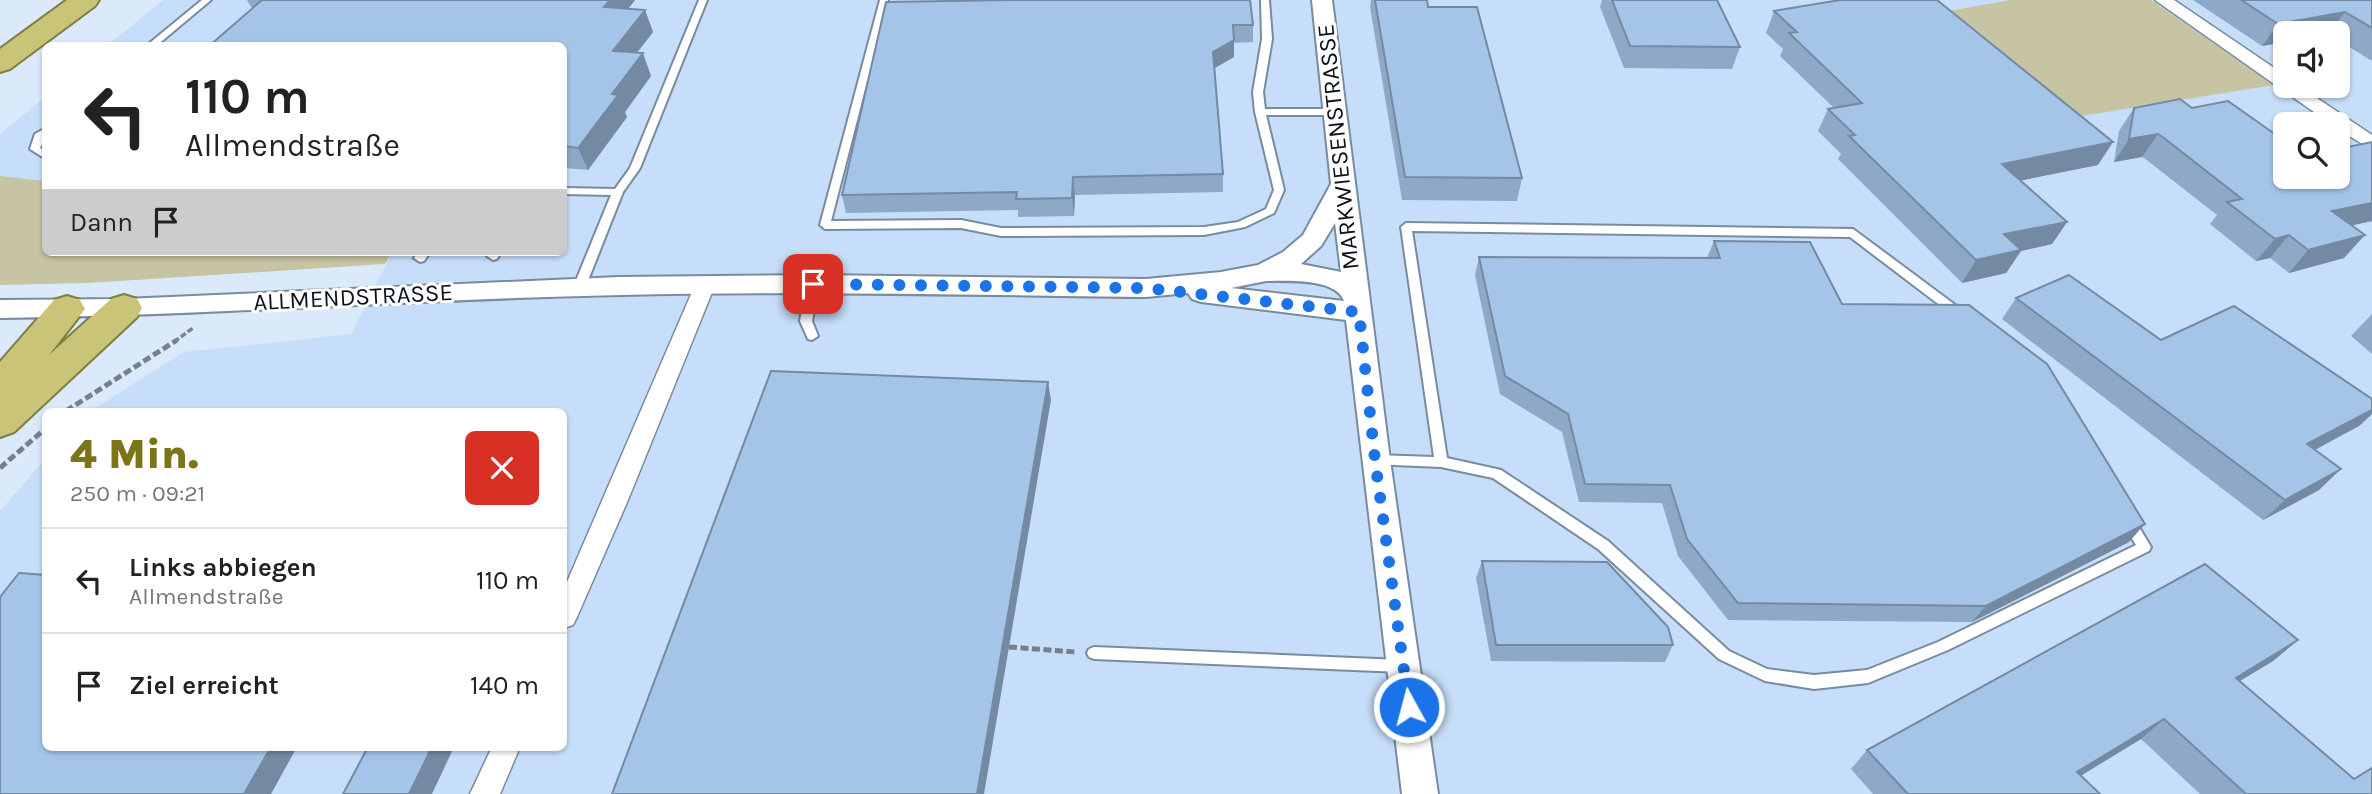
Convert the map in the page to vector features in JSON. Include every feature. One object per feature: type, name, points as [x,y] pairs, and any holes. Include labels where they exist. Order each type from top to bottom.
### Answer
[{"type":"highway","points":[[0,33],[46,0]]},
{"type":"highway","points":[[0,63],[85,0]]},
{"type":"highway","points":[[0,422],[124,308]]},
{"type":"highway","points":[[0,388],[66,309]]},
{"type":"street","name":"MARKWIESENSTRASSE","points":[[1322,0],[1375,460],[1420,794]]},
{"type":"street","points":[[2163,0],[2273,75]]},
{"type":"street","points":[[2306,98],[2372,144]]},
{"type":"street","points":[[1266,272],[1282,265],[1310,244],[1322,225],[1334,196],[1343,185]]},
{"type":"street","name":"ALLMENDSTRASSE","points":[[1146,288],[1210,282],[1266,272],[1300,272],[1332,278],[1349,287],[1357,303]]},
{"type":"street","name":"ALLMENDSTRASSE","points":[[0,309],[124,308],[579,288],[813,284],[1146,288],[1357,303]]},
{"type":"street","points":[[567,610],[705,285]]},
{"type":"street","points":[[485,794],[504,751]]},
{"type":"lane","points":[[155,42],[206,0]]},
{"type":"lane","points":[[579,288],[618,191],[635,168],[703,0]]},
{"type":"lane","points":[[884,0],[825,225],[961,224],[1001,232],[1204,231],[1241,225],[1270,211],[1279,190],[1260,112],[1258,92],[1267,39],[1265,0]]},
{"type":"lane","points":[[1260,112],[1334,111]]},
{"type":"lane","points":[[42,134],[35,149],[42,153]]},
{"type":"lane","points":[[567,191],[618,191]]},
{"type":"lane","points":[[1441,461],[1406,227],[1853,233],[1969,322]]},
{"type":"lane","points":[[812,336],[806,321],[813,284]]},
{"type":"lane","points":[[1375,460],[1441,461],[1496,474],[1603,545],[1724,655],[1765,675],[1814,682],[1868,676],[1943,646],[2144,547],[2124,513]]},
{"type":"lane","points":[[1094,653],[1404,666]]},
{"type":"path","points":[[70,408],[114,377],[186,335],[215,304]]},
{"type":"path","points":[[0,468],[42,431]]},
{"type":"path","points":[[1009,647],[1094,653]]},
{"type":"shaded area","points":[[163,0],[2372,0],[2372,794],[0,794],[0,511],[42,462],[42,751],[567,751],[567,408],[95,408],[184,352],[351,334],[390,256],[567,256],[567,42],[112,42]]},
{"type":"shaded area","points":[[2011,0],[2151,0],[2273,85],[2069,118],[1937,13]]},
{"type":"shaded area","points":[[42,99],[42,181],[0,176],[0,134]]},
{"type":"shaded area","points":[[0,176],[42,181],[42,256],[390,256],[385,264],[88,283],[0,285]]},
{"type":"building","points":[[262,0],[610,0],[604,7],[645,10],[613,51],[643,53],[612,94],[618,95],[578,148],[567,146],[567,42],[214,42]]},
{"type":"building","points":[[1250,0],[1253,25],[1233,25],[1234,40],[1213,52],[1223,174],[1073,177],[1072,198],[1016,199],[1017,192],[842,195],[886,2]]},
{"type":"building","points":[[1375,0],[1427,0],[1428,7],[1477,7],[1522,178],[1405,177]]},
{"type":"building","points":[[1612,0],[1717,0],[1740,47],[1630,46]]},
{"type":"building","points":[[1840,0],[1937,0],[2113,142],[2002,164],[2067,222],[2004,234],[2021,250],[1976,260],[1849,136],[1855,135],[1828,109],[1862,103],[1789,33],[1797,32],[1774,11]]},
{"type":"building","points":[[2241,0],[2372,0],[2372,28],[2345,12],[2295,21],[2273,21]]},
{"type":"building","points":[[2180,99],[2192,108],[2228,101],[2273,133],[2273,189],[2350,189],[2350,147],[2372,142],[2372,203],[2332,211],[2365,235],[2308,250],[2289,235],[2275,239],[2227,202],[2242,199],[2164,138],[2158,134],[2129,139],[2134,108]]},
{"type":"building","points":[[1714,241],[1810,242],[1842,304],[1969,305],[2047,364],[2145,524],[1986,606],[1738,603],[1687,539],[1670,485],[1585,484],[1568,414],[1505,376],[1479,257],[1720,258]]},
{"type":"building","points":[[2069,275],[2161,340],[2234,306],[2372,399],[2372,410],[2307,444],[2341,469],[2285,500],[2016,298]]},
{"type":"building","points":[[771,371],[1048,382],[977,794],[612,794]]},
{"type":"building","points":[[1482,561],[1607,562],[1668,627],[1673,645],[1496,645]]},
{"type":"building","points":[[2205,564],[2298,640],[2236,678],[2354,779],[2372,768],[2372,794],[2246,794],[2164,719],[2077,772],[2100,794],[1908,794],[1867,750]]},
{"type":"building","points":[[19,573],[42,575],[42,751],[269,751],[244,794],[0,794],[0,597]]},
{"type":"building","points":[[366,751],[430,751],[409,794],[343,794]]},
{"type":"route","points":[[813,284],[1146,288],[1359,312],[1375,460],[1409,707]]}]
